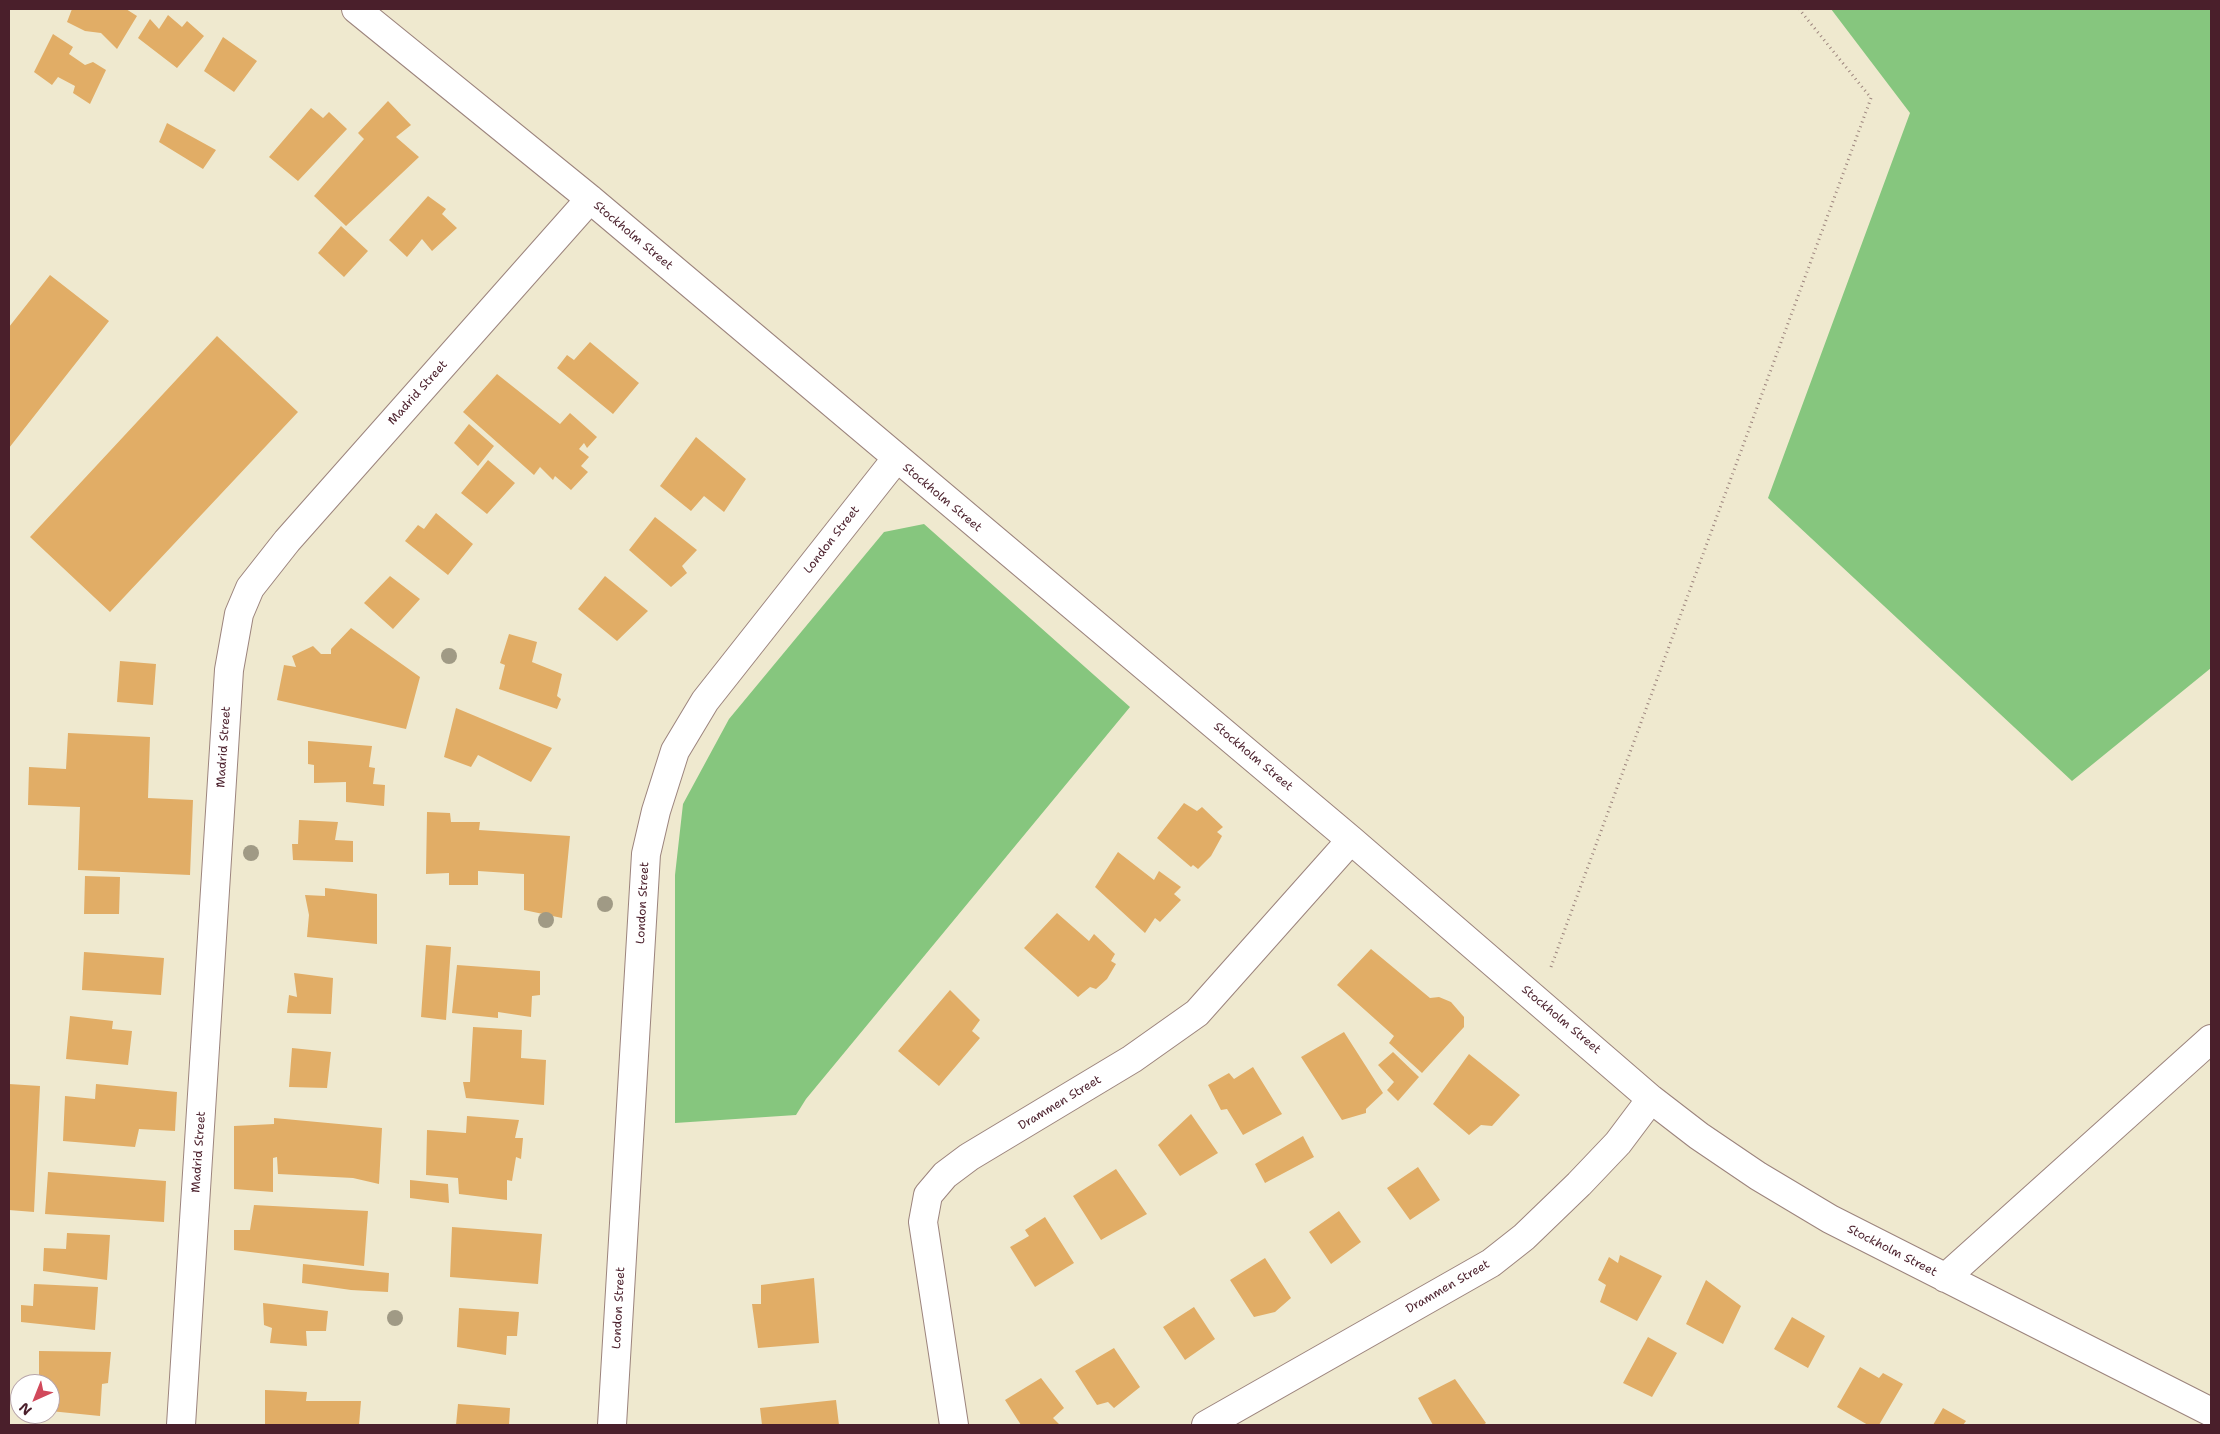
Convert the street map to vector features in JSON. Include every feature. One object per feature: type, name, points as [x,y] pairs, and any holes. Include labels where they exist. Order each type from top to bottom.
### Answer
[{"type":"street","name":"Stockholm Street","points":[[356,9],[590,199],[896,459],[1352,840],[1651,1099],[1699,1136],[1758,1176],[1830,1219],[2211,1412]]},
{"type":"street","name":"Madrid Street","points":[[181,1425],[229,670],[239,614],[250,588],[287,541],[590,199]]},
{"type":"street","name":"London Street","points":[[612,1425],[646,854],[656,811],[675,751],[705,701],[896,459]]},
{"type":"street","name":"Drammen Street","points":[[954,1425],[923,1222],[928,1195],[945,1175],[969,1157],[1132,1060],[1197,1013],[1352,840]]},
{"type":"street","points":[[1945,1278],[2211,1039]]},
{"type":"street","name":"Drammen Street","points":[[1206,1425],[1491,1263],[1524,1237],[1579,1184],[1618,1143],[1651,1099]]},
{"type":"path","points":[[1538,1000],[1872,98],[1799,9]]},
{"type":"green space","points":[[1831,9],[2211,9],[2211,668],[2072,781],[1768,498],[1910,113]]},
{"type":"green space","points":[[924,524],[1130,707],[806,1099],[796,1115],[675,1123],[675,875],[683,804],[729,719],[884,532]]},
{"type":"building","points":[[72,9],[126,9],[137,16],[117,49],[101,33],[85,31],[67,22]]},
{"type":"building","points":[[168,15],[182,27],[187,21],[204,36],[177,68],[138,38],[150,19],[159,29]]},
{"type":"building","points":[[53,34],[73,47],[69,54],[85,65],[93,62],[106,70],[90,104],[73,93],[75,86],[58,77],[52,85],[34,72]]},
{"type":"building","points":[[223,37],[257,61],[234,92],[204,71]]},
{"type":"building","points":[[388,101],[411,125],[396,137],[419,157],[346,226],[314,196],[364,139],[358,133]]},
{"type":"building","points":[[311,108],[323,118],[329,112],[347,129],[298,181],[269,157]]},
{"type":"building","points":[[167,123],[216,150],[203,169],[159,142]]},
{"type":"building","points":[[428,196],[446,209],[442,214],[457,228],[432,251],[422,239],[407,257],[389,240]]},
{"type":"building","points":[[341,226],[368,251],[344,277],[318,253]]},
{"type":"building","points":[[50,275],[109,321],[9,448],[9,327]]},
{"type":"building","points":[[217,336],[298,412],[110,612],[30,537]]},
{"type":"building","points":[[590,342],[639,383],[613,414],[557,368],[567,355],[574,360]]},
{"type":"building","points":[[497,374],[560,424],[570,413],[597,437],[587,448],[584,443],[579,449],[589,457],[581,466],[588,472],[571,490],[555,476],[553,480],[540,467],[534,475],[463,412]]},
{"type":"building","points":[[469,424],[494,446],[478,466],[454,443]]},
{"type":"building","points":[[696,437],[746,479],[724,512],[704,496],[691,511],[660,486]]},
{"type":"building","points":[[488,460],[515,483],[487,514],[461,493]]},
{"type":"building","points":[[436,513],[473,544],[448,575],[405,541],[418,525],[424,529]]},
{"type":"building","points":[[655,517],[697,550],[682,566],[687,573],[671,587],[629,550]]},
{"type":"building","points":[[390,576],[420,599],[393,629],[364,603]]},
{"type":"building","points":[[605,576],[648,611],[617,641],[578,609]]},
{"type":"building","points":[[351,628],[420,677],[406,729],[277,700],[284,665],[296,667],[292,656],[313,646],[321,654],[331,654],[331,649]]},
{"type":"building","points":[[509,634],[537,642],[532,662],[562,674],[557,696],[561,699],[557,709],[499,689],[505,665],[500,663]]},
{"type":"building","points":[[120,661],[156,664],[153,705],[117,702]]},
{"type":"building","points":[[456,708],[552,748],[531,782],[478,755],[471,767],[444,757]]},
{"type":"building","points":[[68,733],[150,737],[148,798],[193,800],[190,875],[78,870],[80,807],[28,805],[29,767],[66,769]]},
{"type":"building","points":[[308,741],[372,746],[369,767],[375,768],[373,784],[385,785],[384,806],[346,802],[346,782],[314,783],[314,765],[308,764]]},
{"type":"building","points":[[1184,803],[1197,811],[1202,807],[1223,827],[1217,832],[1222,836],[1211,856],[1198,869],[1193,865],[1191,867],[1157,838]]},
{"type":"building","points":[[427,812],[450,813],[451,822],[480,822],[479,830],[570,836],[562,918],[524,910],[524,874],[478,871],[478,885],[449,885],[449,873],[426,874]]},
{"type":"building","points":[[299,820],[338,822],[335,840],[353,841],[353,862],[293,860],[292,844],[298,844]]},
{"type":"building","points":[[1118,852],[1154,880],[1159,871],[1181,887],[1174,894],[1181,900],[1160,922],[1155,918],[1145,933],[1095,887]]},
{"type":"building","points":[[85,876],[120,877],[119,914],[84,914]]},
{"type":"building","points":[[325,888],[377,894],[377,944],[307,937],[309,915],[305,895],[325,896]]},
{"type":"building","points":[[1057,913],[1089,941],[1094,934],[1115,954],[1111,961],[1116,964],[1107,979],[1096,989],[1090,987],[1078,997],[1024,948]]},
{"type":"building","points":[[426,945],[451,947],[446,1020],[421,1017]]},
{"type":"building","points":[[1371,949],[1430,998],[1439,997],[1451,1002],[1464,1017],[1464,1027],[1422,1073],[1389,1043],[1394,1036],[1337,985]]},
{"type":"building","points":[[84,952],[164,958],[161,995],[82,990]]},
{"type":"building","points":[[457,965],[540,971],[540,995],[532,996],[531,1017],[498,1012],[498,1018],[452,1013]]},
{"type":"building","points":[[294,973],[333,978],[331,1014],[287,1013],[289,995],[297,997]]},
{"type":"building","points":[[950,990],[980,1020],[972,1031],[980,1038],[939,1086],[898,1051]]},
{"type":"building","points":[[70,1016],[113,1021],[112,1029],[132,1031],[128,1065],[66,1059]]},
{"type":"building","points":[[473,1027],[522,1030],[521,1058],[546,1060],[544,1105],[466,1098],[463,1082],[470,1082]]},
{"type":"building","points":[[1344,1032],[1383,1093],[1366,1109],[1366,1113],[1342,1120],[1301,1057]]},
{"type":"building","points":[[292,1048],[331,1052],[327,1088],[289,1087]]},
{"type":"building","points":[[1393,1052],[1419,1077],[1398,1101],[1387,1090],[1394,1082],[1378,1065]]},
{"type":"building","points":[[1469,1054],[1520,1095],[1492,1126],[1481,1125],[1469,1135],[1433,1104]]},
{"type":"building","points":[[1253,1067],[1282,1114],[1243,1135],[1227,1109],[1221,1110],[1208,1085],[1229,1073],[1234,1079]]},
{"type":"building","points":[[9,1084],[40,1086],[34,1212],[9,1210]]},
{"type":"building","points":[[96,1084],[177,1092],[175,1131],[139,1129],[135,1147],[63,1141],[65,1096],[95,1099]]},
{"type":"building","points":[[1191,1114],[1218,1153],[1180,1176],[1158,1145]]},
{"type":"building","points":[[467,1116],[519,1120],[515,1138],[523,1138],[521,1159],[516,1157],[512,1181],[507,1180],[507,1200],[459,1194],[458,1178],[426,1175],[427,1130],[466,1133]]},
{"type":"building","points":[[274,1118],[382,1128],[379,1184],[353,1178],[278,1174],[277,1157],[273,1158],[273,1192],[234,1189],[234,1126],[274,1124]]},
{"type":"building","points":[[1303,1136],[1314,1157],[1265,1183],[1255,1164]]},
{"type":"building","points":[[1418,1167],[1440,1200],[1410,1220],[1387,1188]]},
{"type":"building","points":[[1116,1169],[1147,1214],[1101,1240],[1073,1196]]},
{"type":"building","points":[[48,1172],[166,1181],[164,1222],[45,1214]]},
{"type":"building","points":[[410,1180],[448,1184],[449,1203],[410,1198]]},
{"type":"building","points":[[254,1205],[368,1211],[364,1266],[234,1250],[234,1230],[250,1230]]},
{"type":"building","points":[[1339,1211],[1361,1242],[1331,1264],[1309,1232]]},
{"type":"building","points":[[1045,1217],[1074,1263],[1035,1287],[1010,1247],[1029,1236],[1025,1230]]},
{"type":"building","points":[[452,1227],[542,1234],[538,1284],[450,1277]]},
{"type":"building","points":[[67,1233],[110,1235],[107,1280],[43,1271],[44,1248],[66,1249]]},
{"type":"building","points":[[1620,1255],[1662,1276],[1637,1321],[1600,1302],[1606,1285],[1598,1280],[1609,1257],[1618,1263]]},
{"type":"building","points":[[1265,1258],[1291,1298],[1275,1312],[1254,1317],[1230,1280]]},
{"type":"building","points":[[303,1264],[389,1273],[388,1292],[351,1290],[302,1283]]},
{"type":"building","points":[[814,1278],[819,1343],[758,1348],[752,1304],[761,1304],[761,1285]]},
{"type":"building","points":[[1706,1280],[1741,1306],[1723,1344],[1686,1324]]},
{"type":"building","points":[[34,1284],[98,1287],[95,1330],[21,1322],[21,1305],[33,1306]]},
{"type":"building","points":[[263,1303],[328,1311],[326,1331],[306,1331],[307,1346],[270,1343],[272,1328],[264,1325]]},
{"type":"building","points":[[1194,1307],[1215,1339],[1185,1360],[1163,1327]]},
{"type":"building","points":[[459,1308],[519,1312],[517,1336],[507,1336],[506,1355],[457,1347]]},
{"type":"building","points":[[1792,1317],[1825,1336],[1808,1368],[1774,1349]]},
{"type":"building","points":[[1648,1337],[1677,1353],[1652,1397],[1623,1383]]},
{"type":"building","points":[[1114,1348],[1140,1387],[1114,1408],[1108,1402],[1097,1405],[1075,1371]]},
{"type":"building","points":[[39,1351],[111,1352],[108,1383],[102,1384],[100,1416],[60,1412],[60,1374],[39,1374]]},
{"type":"building","points":[[1860,1367],[1879,1378],[1883,1373],[1903,1384],[1879,1425],[1868,1425],[1837,1407]]},
{"type":"building","points":[[1041,1378],[1064,1408],[1053,1418],[1059,1424],[1021,1425],[1005,1400]]},
{"type":"building","points":[[1455,1379],[1486,1423],[1483,1425],[1433,1425],[1418,1398]]},
{"type":"building","points":[[265,1390],[307,1392],[306,1401],[361,1401],[359,1425],[265,1425]]},
{"type":"building","points":[[836,1400],[839,1425],[762,1425],[760,1408]]},
{"type":"building","points":[[458,1404],[510,1408],[509,1425],[456,1425]]},
{"type":"building","points":[[1943,1408],[1966,1421],[1963,1425],[1933,1425]]}]
